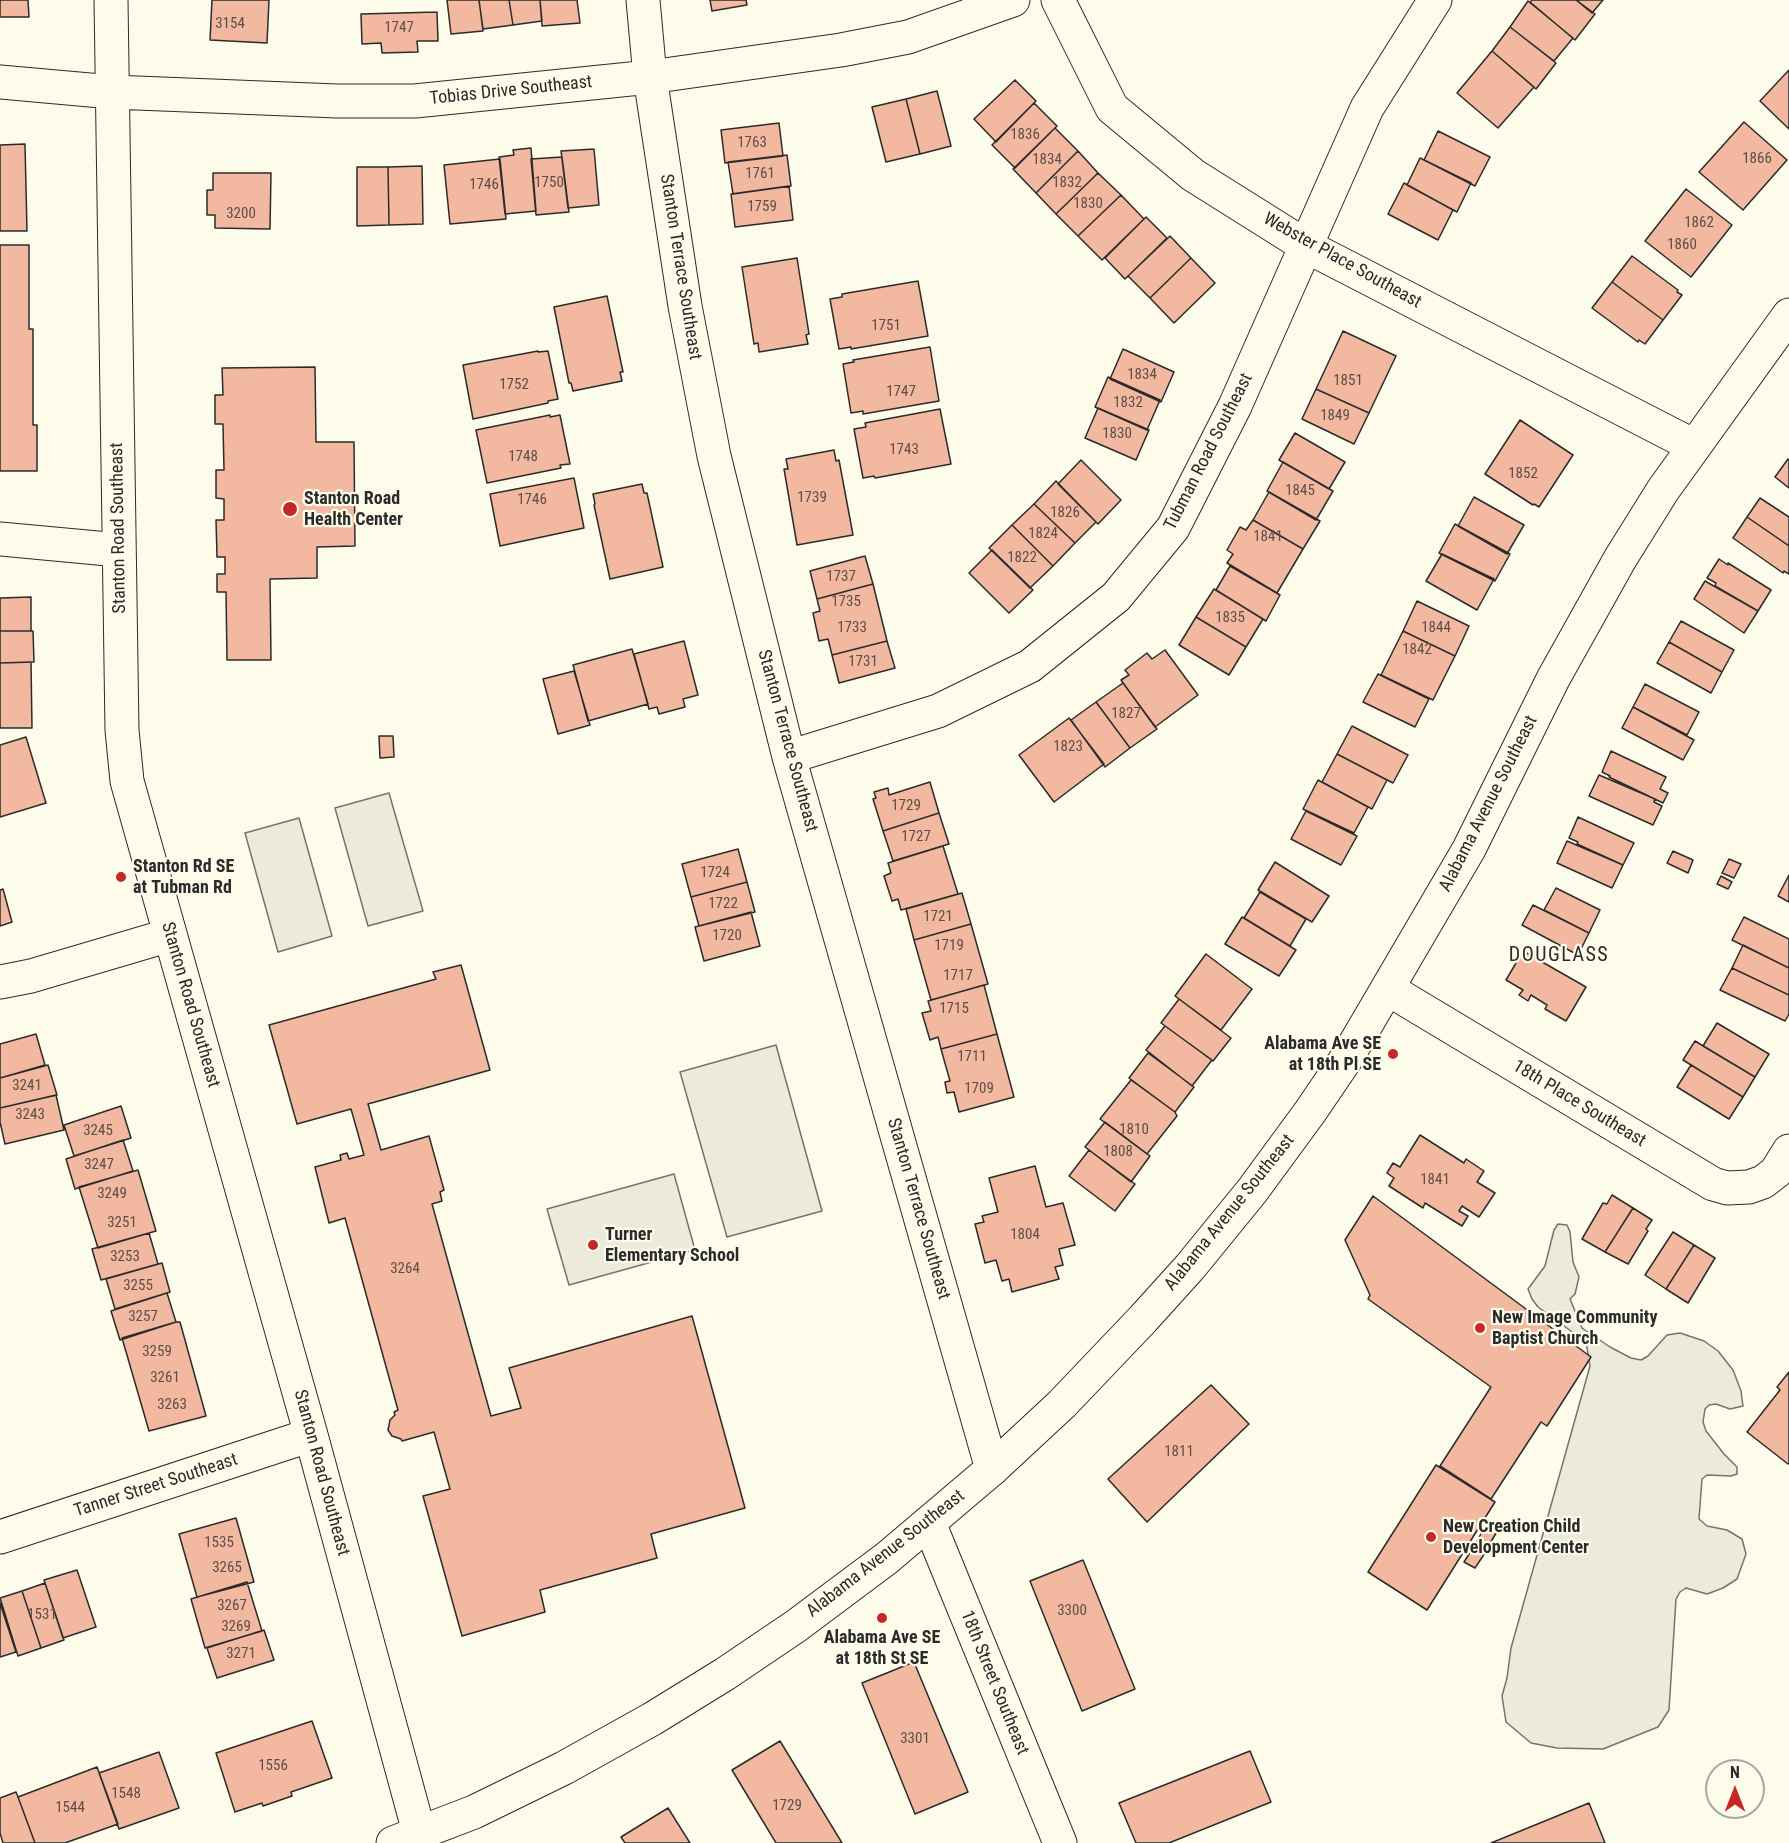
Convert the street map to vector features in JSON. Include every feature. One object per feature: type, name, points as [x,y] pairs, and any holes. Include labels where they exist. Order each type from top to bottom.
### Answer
[{"type":"street","name":"Stanton Road Southeast","points":[[111,0],[124,764],[136,814],[311,1436],[411,1839]]},
{"type":"street","name":"Stanton Terrace Southeast","points":[[643,0],[650,77],[685,306],[714,456],[789,757],[993,1469]]},
{"type":"street","name":"Tobias Drive Southeast","points":[[0,82],[112,92],[337,101],[415,101],[650,77],[841,50],[908,37],[1013,0]]},
{"type":"street","name":"Webster Place Southeast","points":[[1059,0],[1112,108],[1193,175],[1306,246],[1695,446]]},
{"type":"street","name":"Tubman Road Southeast","points":[[789,757],[939,711],[1030,666],[1116,597],[1173,528],[1235,406],[1367,108],[1435,0]]},
{"type":"street","name":"Alabama Avenue Southeast","points":[[411,1839],[474,1812],[555,1772],[652,1719],[725,1674],[796,1626],[929,1523],[993,1469],[1062,1404],[1190,1267],[1252,1191],[1310,1113],[1346,1059],[1469,849],[1578,630],[1663,490],[1789,315]]},
{"type":"street","points":[[0,539],[119,550]]},
{"type":"street","points":[[0,982],[170,935]]},
{"type":"street","name":"18th Place Southeast","points":[[1388,989],[1713,1184],[1727,1188],[1749,1187],[1763,1182],[1782,1162]]},
{"type":"street","name":"Tanner Street Southeast","points":[[0,1537],[311,1436]]},
{"type":"street","name":"18th Street Southeast","points":[[929,1523],[1060,1843]]},
{"type":"shaded area","points":[[389,793],[423,911],[368,926],[335,808]]},
{"type":"shaded area","points":[[299,818],[332,936],[278,952],[245,833]]},
{"type":"shaded area","points":[[776,1045],[822,1211],[727,1237],[680,1072]]},
{"type":"shaded area","points":[[674,1174],[695,1250],[569,1285],[547,1209]]},
{"type":"shaded area","points":[[1558,1224],[1567,1225],[1570,1232],[1573,1262],[1579,1277],[1575,1294],[1570,1299],[1582,1328],[1610,1347],[1631,1358],[1641,1360],[1648,1356],[1667,1335],[1680,1333],[1704,1341],[1718,1351],[1733,1370],[1741,1391],[1743,1406],[1730,1409],[1716,1404],[1709,1405],[1705,1409],[1703,1422],[1706,1431],[1737,1467],[1737,1474],[1707,1475],[1702,1479],[1699,1519],[1707,1526],[1727,1530],[1742,1539],[1746,1554],[1737,1579],[1707,1594],[1686,1588],[1680,1592],[1676,1599],[1669,1710],[1658,1727],[1603,1749],[1557,1748],[1531,1743],[1506,1722],[1502,1696],[1511,1648],[1590,1366],[1586,1342],[1538,1307],[1528,1289],[1545,1266],[1554,1230]]},
{"type":"building","points":[[0,0],[28,0],[29,17],[0,17]]},
{"type":"building","points":[[212,0],[269,0],[267,43],[210,40]]},
{"type":"building","points":[[447,0],[479,0],[483,31],[451,34]]},
{"type":"building","points":[[479,0],[509,0],[513,25],[483,29]]},
{"type":"building","points":[[509,0],[540,0],[542,21],[513,25]]},
{"type":"building","points":[[540,0],[577,0],[580,23],[542,26]]},
{"type":"building","points":[[710,0],[746,0],[747,5],[712,11]]},
{"type":"building","points":[[1532,0],[1576,0],[1595,14],[1575,40],[1530,2]]},
{"type":"building","points":[[1576,0],[1603,0],[1592,13]]},
{"type":"building","points":[[1528,1],[1573,38],[1554,61],[1510,27]]},
{"type":"building","points":[[437,12],[438,41],[417,41],[418,52],[382,53],[381,43],[362,44],[361,14]]},
{"type":"building","points":[[1510,27],[1556,63],[1536,89],[1492,51]]},
{"type":"building","points":[[1492,51],[1534,87],[1498,128],[1457,93]]},
{"type":"building","points":[[1789,70],[1789,129],[1760,101]]},
{"type":"building","points":[[1015,80],[1036,101],[996,142],[974,119]]},
{"type":"building","points":[[937,91],[951,146],[920,154],[906,99]]},
{"type":"building","points":[[906,99],[920,154],[886,162],[872,107]]},
{"type":"building","points":[[1034,103],[1057,126],[1015,168],[992,145]]},
{"type":"building","points":[[1744,122],[1787,160],[1743,210],[1699,172]]},
{"type":"building","points":[[779,123],[783,156],[725,163],[721,130]]},
{"type":"building","points":[[1055,128],[1078,151],[1036,193],[1013,169]]},
{"type":"building","points":[[1438,131],[1490,157],[1475,186],[1424,160]]},
{"type":"building","points":[[25,144],[27,231],[0,231],[0,145]]},
{"type":"building","points":[[531,148],[536,211],[505,214],[499,157],[514,155],[513,150]]},
{"type":"building","points":[[594,149],[599,205],[568,208],[561,151]]},
{"type":"building","points":[[1078,151],[1098,173],[1056,214],[1036,193]]},
{"type":"building","points":[[787,155],[791,186],[733,194],[728,162]]},
{"type":"building","points":[[562,157],[569,212],[536,215],[531,159]]},
{"type":"building","points":[[1420,158],[1471,183],[1457,212],[1407,185]]},
{"type":"building","points":[[500,159],[506,219],[450,224],[444,165]]},
{"type":"building","points":[[422,166],[423,224],[389,225],[388,167]]},
{"type":"building","points":[[357,167],[388,167],[389,225],[357,226]]},
{"type":"building","points":[[213,173],[271,173],[270,229],[215,228],[215,215],[207,215],[207,190],[213,190]]},
{"type":"building","points":[[1098,173],[1121,195],[1078,236],[1056,214]]},
{"type":"building","points":[[1404,183],[1453,210],[1438,240],[1388,214]]},
{"type":"building","points":[[789,186],[793,220],[735,227],[731,194]]},
{"type":"building","points":[[1686,189],[1732,225],[1691,277],[1645,241]]},
{"type":"building","points":[[1121,195],[1144,219],[1102,260],[1078,236]]},
{"type":"building","points":[[1146,217],[1167,238],[1125,279],[1105,258]]},
{"type":"building","points":[[1170,236],[1191,258],[1150,298],[1128,276]]},
{"type":"building","points":[[0,245],[29,245],[29,329],[33,329],[33,425],[37,425],[37,471],[0,471]]},
{"type":"building","points":[[1632,256],[1682,295],[1663,320],[1612,282]]},
{"type":"building","points":[[797,258],[809,334],[806,335],[808,344],[759,352],[758,343],[754,344],[742,267]]},
{"type":"building","points":[[1191,258],[1215,283],[1174,323],[1150,298]]},
{"type":"building","points":[[918,281],[928,336],[839,349],[830,299],[842,297],[842,294]]},
{"type":"building","points":[[1612,282],[1663,320],[1645,344],[1639,340],[1638,342],[1592,308]]},
{"type":"building","points":[[607,296],[623,372],[620,372],[622,381],[573,391],[569,383],[554,307]]},
{"type":"building","points":[[1343,331],[1396,356],[1369,413],[1316,389]]},
{"type":"building","points":[[930,347],[939,401],[863,414],[863,411],[851,413],[843,364],[854,362],[853,360]]},
{"type":"building","points":[[1123,349],[1174,372],[1161,402],[1110,379]]},
{"type":"building","points":[[548,351],[558,399],[473,419],[463,365]]},
{"type":"building","name":"Stanton Road Health Center","points":[[315,367],[316,442],[354,442],[355,546],[317,547],[317,578],[270,579],[271,660],[227,660],[226,592],[217,592],[217,574],[225,574],[225,557],[217,557],[216,520],[224,520],[224,499],[216,498],[216,470],[224,470],[223,424],[215,424],[215,395],[223,395],[222,368]]},
{"type":"building","points":[[1108,377],[1160,400],[1147,430],[1095,407]]},
{"type":"building","points":[[1316,389],[1369,413],[1354,444],[1302,419]]},
{"type":"building","points":[[1098,408],[1149,430],[1136,460],[1085,438]]},
{"type":"building","points":[[940,409],[951,464],[875,478],[874,476],[863,478],[854,429],[866,427],[865,423]]},
{"type":"building","points":[[550,415],[550,417],[560,415],[570,464],[560,465],[561,468],[487,483],[476,430]]},
{"type":"building","points":[[1520,420],[1573,455],[1539,507],[1485,474]]},
{"type":"building","points":[[1295,433],[1345,462],[1329,489],[1279,460]]},
{"type":"building","points":[[834,450],[836,461],[839,460],[853,535],[797,545],[784,469],[788,469],[786,459]]},
{"type":"building","points":[[1081,460],[1121,500],[1098,524],[1058,484]]},
{"type":"building","points":[[1789,460],[1789,488],[1775,477]]},
{"type":"building","points":[[1283,462],[1333,491],[1316,520],[1267,491]]},
{"type":"building","points":[[574,478],[584,528],[500,546],[490,494]]},
{"type":"building","points":[[1056,481],[1096,522],[1075,543],[1034,504]]},
{"type":"building","points":[[642,484],[644,493],[647,493],[663,567],[610,579],[593,494]]},
{"type":"building","points":[[1269,492],[1320,521],[1303,549],[1253,520]]},
{"type":"building","points":[[1474,497],[1524,525],[1507,554],[1458,526]]},
{"type":"building","points":[[1760,498],[1789,517],[1789,546],[1747,517]]},
{"type":"building","points":[[1034,504],[1075,543],[1053,566],[1012,525]]},
{"type":"building","points":[[1747,517],[1789,546],[1789,574],[1784,571],[1783,573],[1733,538]]},
{"type":"building","points":[[1253,520],[1303,549],[1277,593],[1227,563],[1233,554],[1227,550],[1240,527],[1246,530]]},
{"type":"building","points":[[1455,524],[1510,554],[1495,581],[1439,553]]},
{"type":"building","points":[[1012,525],[1053,566],[1030,588],[989,548]]},
{"type":"building","points":[[992,550],[1033,590],[1009,613],[969,573]]},
{"type":"building","points":[[1442,554],[1494,579],[1477,610],[1426,581]]},
{"type":"building","points":[[865,556],[873,584],[817,599],[810,571]]},
{"type":"building","points":[[1719,559],[1771,590],[1758,611],[1715,586],[1716,583],[1707,578]]},
{"type":"building","points":[[1230,566],[1280,595],[1266,621],[1216,590]]},
{"type":"building","points":[[1705,581],[1758,611],[1744,633],[1694,599]]},
{"type":"building","points":[[873,584],[887,641],[832,655],[828,639],[819,641],[813,613],[820,611],[817,599]]},
{"type":"building","points":[[1214,589],[1263,619],[1246,647],[1196,617]]},
{"type":"building","points":[[31,597],[31,631],[0,631],[0,598]]},
{"type":"building","points":[[1417,601],[1469,626],[1455,656],[1403,631]]},
{"type":"building","points":[[1196,617],[1246,647],[1229,675],[1179,645]]},
{"type":"building","points":[[1681,621],[1734,650],[1722,672],[1669,642]]},
{"type":"building","points":[[0,631],[33,631],[34,662],[0,663]]},
{"type":"building","points":[[1403,631],[1455,656],[1433,700],[1381,675]]},
{"type":"building","points":[[684,641],[698,695],[683,699],[685,707],[659,714],[657,707],[649,709],[634,654]]},
{"type":"building","points":[[887,641],[895,668],[839,683],[832,655]]},
{"type":"building","points":[[1669,642],[1722,672],[1711,693],[1657,663]]},
{"type":"building","points":[[632,649],[648,704],[588,721],[573,665]]},
{"type":"building","points":[[1165,650],[1198,695],[1155,727],[1121,680],[1129,675],[1125,670],[1147,653],[1152,659]]},
{"type":"building","points":[[31,662],[32,728],[0,728],[0,663]]},
{"type":"building","points":[[574,671],[590,725],[558,734],[543,679]]},
{"type":"building","points":[[1378,674],[1429,699],[1415,727],[1363,702]]},
{"type":"building","points":[[1123,683],[1157,729],[1130,748],[1096,702]]},
{"type":"building","points":[[1645,684],[1699,712],[1687,735],[1633,707]]},
{"type":"building","points":[[1096,702],[1130,748],[1105,767],[1071,720]]},
{"type":"building","points":[[1633,707],[1694,740],[1683,760],[1622,728]]},
{"type":"building","points":[[1069,718],[1104,764],[1054,802],[1019,755]]},
{"type":"building","points":[[1352,726],[1408,755],[1393,783],[1337,754]]},
{"type":"building","points":[[379,736],[393,736],[394,757],[380,758]]},
{"type":"building","points":[[26,737],[46,803],[0,817],[0,745]]},
{"type":"building","points":[[1611,751],[1666,777],[1660,789],[1668,793],[1663,803],[1602,772]]},
{"type":"building","points":[[1337,754],[1387,780],[1372,809],[1322,782]]},
{"type":"building","points":[[1599,775],[1655,799],[1654,802],[1662,806],[1653,825],[1589,796]]},
{"type":"building","points":[[1318,780],[1368,807],[1354,833],[1303,809]]},
{"type":"building","points":[[930,782],[939,813],[883,831],[873,799],[876,798],[874,792],[888,788],[889,795]]},
{"type":"building","points":[[1306,811],[1357,836],[1341,865],[1291,839]]},
{"type":"building","points":[[939,813],[949,844],[893,861],[883,831]]},
{"type":"building","points":[[1578,817],[1634,843],[1623,865],[1569,838]]},
{"type":"building","points":[[1567,841],[1623,865],[1612,888],[1557,863]]},
{"type":"building","points":[[943,846],[958,894],[901,910],[898,899],[892,901],[884,876],[891,873],[888,863]]},
{"type":"building","points":[[738,849],[747,882],[691,897],[682,864]]},
{"type":"building","points":[[1673,851],[1693,860],[1688,873],[1667,863]]},
{"type":"building","points":[[1729,859],[1741,864],[1734,878],[1722,873]]},
{"type":"building","points":[[1275,862],[1329,896],[1312,922],[1258,890]]},
{"type":"building","points":[[1789,875],[1789,902],[1778,896]]},
{"type":"building","points":[[1721,876],[1732,882],[1728,889],[1717,884]]},
{"type":"building","points":[[747,882],[755,912],[699,926],[691,897]]},
{"type":"building","points":[[1556,888],[1600,910],[1589,933],[1544,910]]},
{"type":"building","points":[[3,889],[12,922],[0,926],[0,890]]},
{"type":"building","points":[[1260,892],[1306,919],[1290,946],[1244,918]]},
{"type":"building","points":[[962,893],[971,924],[914,940],[906,909]]},
{"type":"building","points":[[1533,905],[1589,933],[1578,955],[1522,925]]},
{"type":"building","points":[[751,912],[760,946],[704,961],[695,927]]},
{"type":"building","points":[[1242,917],[1296,950],[1279,976],[1225,944]]},
{"type":"building","points":[[1744,917],[1789,939],[1789,968],[1732,940]]},
{"type":"building","points":[[971,924],[988,984],[931,1000],[914,940]]},
{"type":"building","points":[[1743,945],[1789,968],[1789,995],[1732,968]]},
{"type":"building","points":[[1523,951],[1586,987],[1566,1021],[1545,1009],[1547,1005],[1531,995],[1528,1001],[1519,995],[1523,990],[1506,980]]},
{"type":"building","points":[[1206,954],[1252,989],[1221,1030],[1175,996]]},
{"type":"building","points":[[461,965],[490,1070],[368,1104],[381,1150],[429,1136],[444,1190],[440,1192],[442,1201],[432,1204],[491,1416],[521,1408],[509,1368],[692,1316],[745,1508],[651,1534],[657,1558],[540,1590],[545,1612],[462,1636],[423,1496],[450,1489],[434,1432],[402,1441],[392,1436],[388,1430],[390,1420],[395,1415],[394,1412],[398,1410],[345,1218],[329,1223],[315,1167],[341,1160],[340,1155],[347,1153],[349,1159],[364,1155],[351,1109],[297,1124],[269,1025],[436,979],[433,972]]},
{"type":"building","points":[[1732,968],[1789,995],[1789,1014],[1785,1021],[1720,990]]},
{"type":"building","points":[[984,985],[997,1034],[941,1049],[938,1037],[930,1040],[922,1013],[931,1011],[928,1001]]},
{"type":"building","points":[[1179,999],[1231,1038],[1213,1061],[1161,1023]]},
{"type":"building","points":[[1717,1023],[1769,1054],[1755,1077],[1703,1046]]},
{"type":"building","points":[[1165,1026],[1212,1060],[1192,1086],[1146,1050]]},
{"type":"building","points":[[36,1034],[45,1065],[0,1078],[0,1044]]},
{"type":"building","points":[[997,1034],[1014,1097],[959,1112],[954,1092],[947,1093],[945,1082],[950,1081],[941,1049]]},
{"type":"building","points":[[1695,1041],[1755,1077],[1743,1097],[1683,1060]]},
{"type":"building","points":[[1148,1053],[1194,1087],[1175,1112],[1129,1078]]},
{"type":"building","points":[[48,1065],[57,1095],[0,1108],[0,1078]]},
{"type":"building","points":[[1691,1065],[1743,1097],[1729,1119],[1677,1087]]},
{"type":"building","points":[[1131,1080],[1175,1112],[1177,1116],[1147,1154],[1100,1119]]},
{"type":"building","points":[[56,1095],[64,1130],[5,1144],[0,1122],[0,1108]]},
{"type":"building","points":[[121,1106],[131,1138],[74,1156],[64,1125]]},
{"type":"building","points":[[1105,1122],[1150,1156],[1131,1182],[1085,1147]]},
{"type":"building","points":[[1420,1135],[1464,1163],[1466,1159],[1484,1171],[1477,1182],[1495,1193],[1479,1217],[1462,1206],[1459,1211],[1468,1216],[1462,1226],[1425,1203],[1423,1208],[1389,1186],[1394,1178],[1387,1173],[1393,1163],[1400,1167]]},
{"type":"building","points":[[123,1140],[133,1171],[75,1189],[66,1159]]},
{"type":"building","points":[[1089,1150],[1135,1184],[1115,1211],[1069,1176]]},
{"type":"building","points":[[1035,1166],[1046,1207],[1063,1203],[1075,1245],[1059,1249],[1063,1265],[1055,1267],[1059,1279],[1012,1292],[1009,1279],[1002,1281],[996,1260],[985,1263],[975,1224],[984,1222],[982,1216],[998,1212],[989,1178]]},
{"type":"building","points":[[138,1170],[156,1231],[98,1248],[79,1187]]},
{"type":"building","points":[[1612,1195],[1633,1208],[1605,1252],[1582,1239],[1603,1203],[1607,1204]]},
{"type":"building","name":"New Image Community Baptist Church","points":[[1373,1196],[1591,1357],[1547,1426],[1541,1422],[1491,1499],[1440,1466],[1491,1387],[1368,1299],[1370,1295],[1345,1240]]},
{"type":"building","points":[[1633,1208],[1652,1220],[1628,1264],[1605,1252]]},
{"type":"building","points":[[1673,1232],[1694,1245],[1666,1289],[1645,1275]]},
{"type":"building","points":[[149,1233],[158,1264],[101,1280],[92,1249]]},
{"type":"building","points":[[1694,1245],[1715,1258],[1688,1303],[1666,1289]]},
{"type":"building","points":[[162,1263],[170,1292],[115,1309],[106,1279]]},
{"type":"building","points":[[167,1293],[176,1322],[120,1340],[111,1311]]},
{"type":"building","points":[[180,1322],[206,1416],[149,1431],[122,1338]]},
{"type":"building","points":[[1789,1372],[1788,1464],[1747,1432],[1780,1390],[1777,1387]]},
{"type":"building","points":[[1211,1385],[1249,1424],[1147,1522],[1108,1479]]},
{"type":"building","name":"New Creation Child Development Center","points":[[1436,1465],[1495,1502],[1427,1610],[1368,1572]]},
{"type":"building","points":[[236,1518],[254,1582],[197,1597],[179,1534]]},
{"type":"building","points":[[1488,1521],[1499,1528],[1488,1547],[1477,1541]]},
{"type":"building","points":[[1476,1543],[1487,1550],[1475,1568],[1464,1562]]},
{"type":"building","points":[[1083,1560],[1135,1689],[1082,1711],[1030,1581]]},
{"type":"building","points":[[77,1570],[96,1627],[63,1638],[44,1580]]},
{"type":"building","points":[[247,1582],[262,1631],[205,1648],[191,1599]]},
{"type":"building","points":[[45,1583],[64,1640],[41,1648],[22,1591]]},
{"type":"building","points":[[22,1591],[41,1648],[18,1656],[0,1598]]},
{"type":"building","points":[[0,1603],[16,1652],[0,1657]]},
{"type":"building","points":[[264,1630],[274,1660],[217,1678],[207,1648]]},
{"type":"building","points":[[914,1662],[968,1792],[915,1814],[862,1683]]},
{"type":"building","points":[[312,1721],[332,1778],[291,1792],[292,1796],[235,1812],[216,1753]]},
{"type":"building","points":[[780,1741],[842,1843],[776,1843],[732,1770]]},
{"type":"building","points":[[1250,1751],[1271,1802],[1169,1843],[1136,1843],[1119,1803]]},
{"type":"building","points":[[159,1752],[179,1808],[119,1829],[99,1773]]},
{"type":"building","points":[[97,1767],[118,1824],[65,1843],[35,1843],[18,1797]]},
{"type":"building","points":[[16,1792],[35,1843],[3,1843],[0,1833],[0,1798]]},
{"type":"building","points":[[1589,1803],[1605,1843],[1491,1843]]},
{"type":"building","points":[[668,1808],[690,1843],[625,1843],[621,1837]]},
{"type":"place","name":"Stanton Road Health Center","points":[[290,509]]},
{"type":"place","name":"Stanton Rd SE at Tubman Rd","points":[[121,877]]},
{"type":"place","name":"Alabama Ave SE at 18th Pl SE","points":[[1393,1054]]},
{"type":"place","name":"Turner Elementary School","points":[[593,1245]]},
{"type":"place","name":"New Image Community Baptist Church","points":[[1480,1328]]},
{"type":"place","name":"New Creation Child Development Center","points":[[1431,1537]]},
{"type":"place","name":"Alabama Ave SE at 18th St SE","points":[[882,1618]]},
{"type":"district","name":"DOUGLASS","points":[[1559,956]]}]
